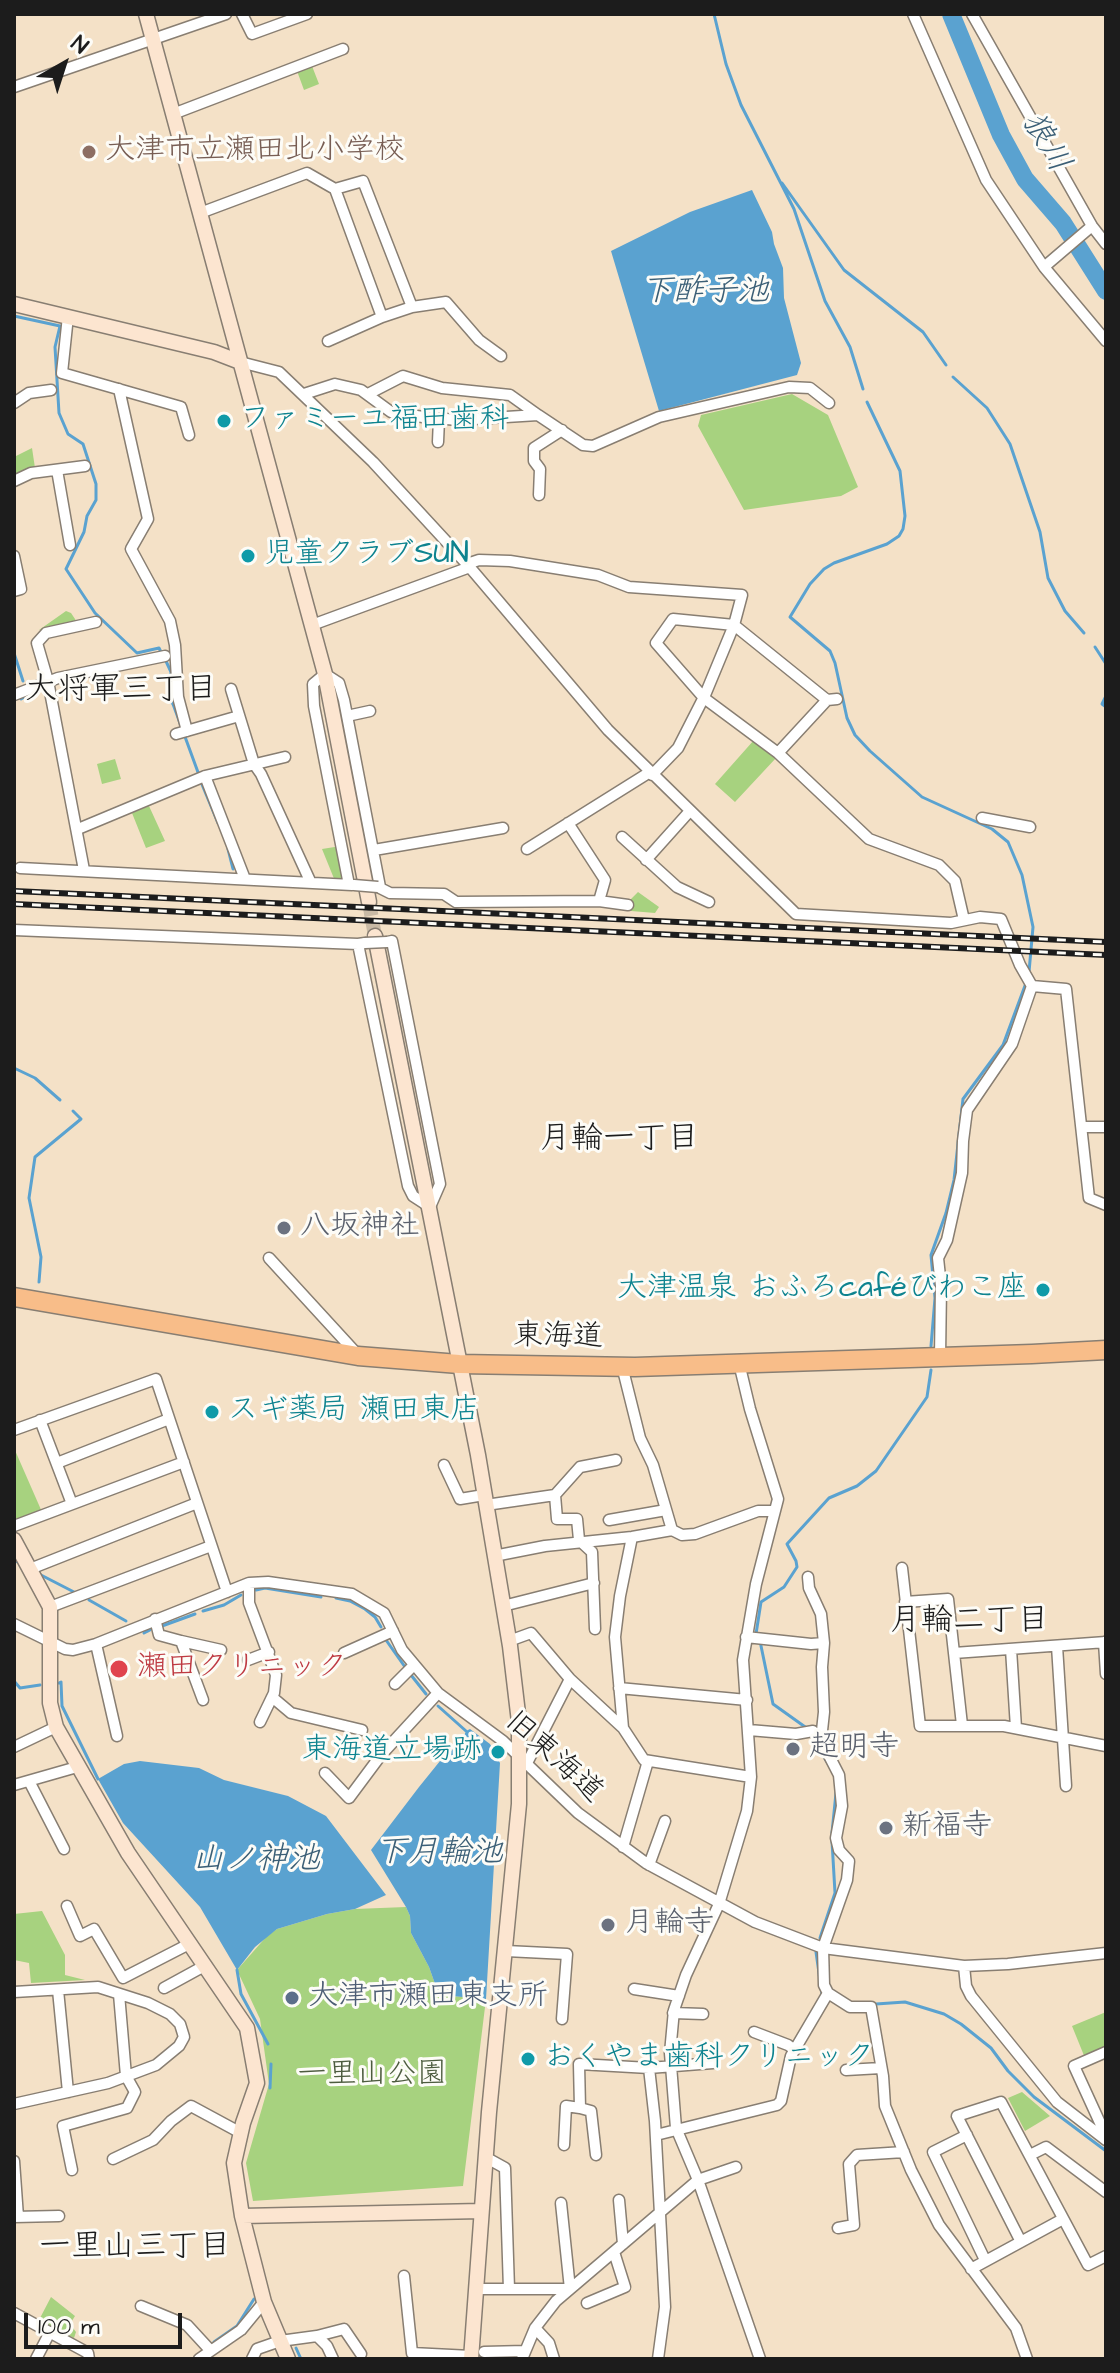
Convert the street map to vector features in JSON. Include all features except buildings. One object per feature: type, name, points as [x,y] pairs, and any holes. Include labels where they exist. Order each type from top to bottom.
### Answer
[{"type":"highway","name":"東海道","points":[[14,1297],[358,1356],[459,1364],[622,1366],[1106,1350]]},
{"type":"street","points":[[146,14],[325,674],[369,902]]},
{"type":"street","points":[[14,87],[226,14]]},
{"type":"street","points":[[242,14],[252,34],[307,14]]},
{"type":"street","points":[[913,14],[986,180],[1044,267],[1106,341]]},
{"type":"street","points":[[972,14],[1090,228],[1106,244]]},
{"type":"street","points":[[173,114],[343,49]]},
{"type":"street","points":[[200,213],[307,173],[335,189],[382,317]]},
{"type":"street","points":[[335,189],[363,181],[412,307]]},
{"type":"street","points":[[1044,267],[1090,228]]},
{"type":"street","points":[[328,341],[412,307],[446,302],[479,340],[501,356]]},
{"type":"street","points":[[14,304],[214,352],[279,372],[407,497],[469,565],[608,730],[796,914],[951,923],[980,917],[1001,919],[1029,982],[1012,1044],[967,1110],[962,1173],[947,1240],[938,1258],[941,1286],[940,1357]]},
{"type":"street","points":[[68,316],[62,373],[181,407],[189,435]]},
{"type":"street","points":[[368,394],[403,376],[442,388],[510,395],[583,445],[593,446],[659,417],[789,387],[810,388],[829,403]]},
{"type":"street","points":[[304,394],[335,384],[368,394],[391,412],[439,419],[505,419],[538,415]]},
{"type":"street","points":[[119,389],[148,519],[131,549],[170,621],[183,732],[239,716]]},
{"type":"street","points":[[14,403],[29,393],[51,390]]},
{"type":"street","points":[[438,442],[439,419]]},
{"type":"street","points":[[539,495],[540,469],[534,461],[534,448],[562,430]]},
{"type":"street","points":[[14,481],[31,473],[85,466]]},
{"type":"street","points":[[57,470],[70,545]]},
{"type":"street","points":[[14,556],[21,589],[14,591]]},
{"type":"street","points":[[312,625],[479,560],[510,561],[598,575],[629,587],[742,595],[734,625],[704,698],[678,748],[651,773],[527,849]]},
{"type":"street","points":[[778,753],[832,700],[734,625],[673,619],[656,643],[704,698],[778,753],[869,839],[886,848],[939,865],[955,881],[964,920]]},
{"type":"street","points":[[84,870],[48,681],[37,643],[46,633],[96,622]]},
{"type":"street","points":[[14,695],[48,681],[161,657]]},
{"type":"street","points":[[325,674],[339,683],[379,887]]},
{"type":"street","points":[[325,674],[313,684],[314,706],[351,885]]},
{"type":"street","points":[[231,689],[254,764],[311,883]]},
{"type":"street","points":[[347,716],[370,711]]},
{"type":"street","points":[[78,829],[201,778],[285,757]]},
{"type":"street","points":[[201,778],[245,879]]},
{"type":"street","points":[[646,860],[689,812]]},
{"type":"street","points":[[982,818],[1030,827]]},
{"type":"street","points":[[568,823],[605,880],[599,901]]},
{"type":"street","points":[[374,850],[503,828]]},
{"type":"street","points":[[622,837],[677,887],[709,902]]},
{"type":"street","points":[[20,868],[379,887],[390,893],[444,894],[456,902],[599,901],[628,905]]},
{"type":"street","points":[[14,930],[371,941],[430,1207],[485,1500],[509,1641],[523,1762],[485,2157],[475,2356]]},
{"type":"street","points":[[1029,982],[1066,989],[1089,1198],[1106,1205]]},
{"type":"street","points":[[1082,1127],[1106,1127]]},
{"type":"street","points":[[269,1258],[358,1356]]},
{"type":"street","points":[[739,1363],[778,1499],[743,1660],[751,1777],[747,1811],[719,1904],[686,1975],[673,2013],[670,2066],[676,2128],[698,2180],[757,2358]]},
{"type":"street","points":[[622,1366],[640,1438],[651,1450],[672,1530]]},
{"type":"street","points":[[14,1430],[156,1379],[227,1592]]},
{"type":"street","points":[[57,1463],[169,1419]]},
{"type":"street","points":[[40,1420],[72,1504]]},
{"type":"street","points":[[444,1465],[460,1499],[485,1500],[555,1495],[580,1467],[616,1460]]},
{"type":"street","points":[[14,1526],[184,1462]]},
{"type":"street","points":[[555,1495],[557,1519],[577,1519],[580,1542],[592,1552],[595,1629]]},
{"type":"street","points":[[30,1569],[197,1503]]},
{"type":"street","points":[[609,1520],[666,1510]]},
{"type":"street","points":[[494,1556],[545,1546],[672,1530],[682,1535],[695,1534],[758,1511],[774,1511]]},
{"type":"street","points":[[623,1728],[615,1637],[632,1537]]},
{"type":"street","points":[[14,1540],[50,1607],[50,1703],[56,1727],[128,1853],[247,2028],[257,2083],[234,2163],[242,2216],[264,2302],[288,2359]]},
{"type":"street","points":[[50,1607],[211,1546]]},
{"type":"street","points":[[902,1568],[920,1726],[1016,1728],[1106,1746]]},
{"type":"street","points":[[808,1577],[809,1588],[821,1614],[824,1643],[821,1740]]},
{"type":"street","name":"旧東海道","points":[[14,1624],[73,1650],[96,1644],[249,1583],[268,1582],[352,1594],[384,1613],[402,1650],[438,1693],[503,1741],[578,1813],[649,1865],[755,1922],[823,1948],[964,1966],[1106,1953]]},
{"type":"street","points":[[249,1583],[249,1603],[276,1675],[272,1697],[260,1722]]},
{"type":"street","points":[[503,1606],[594,1583]]},
{"type":"street","points":[[905,1602],[948,1599],[962,1725]]},
{"type":"street","points":[[155,1619],[159,1635],[221,1650]]},
{"type":"street","points":[[344,1653],[393,1631]]},
{"type":"street","points":[[509,1641],[531,1633],[570,1679],[623,1728],[644,1760],[751,1777]]},
{"type":"street","points":[[748,1638],[824,1643]]},
{"type":"street","points":[[181,1641],[203,1700]]},
{"type":"street","points":[[954,1653],[1105,1642],[1106,1674]]},
{"type":"street","points":[[96,1644],[117,1736]]},
{"type":"street","points":[[1057,1646],[1066,1786]]},
{"type":"street","points":[[1011,1649],[1016,1728]]},
{"type":"street","points":[[248,1660],[269,1652]]},
{"type":"street","points":[[395,1684],[414,1665]]},
{"type":"street","points":[[523,1762],[570,1679]]},
{"type":"street","points":[[619,1688],[747,1700]]},
{"type":"street","points":[[325,1773],[349,1798],[381,1755],[438,1693]]},
{"type":"street","points":[[272,1697],[291,1713],[362,1730]]},
{"type":"street","points":[[14,1747],[56,1727]]},
{"type":"street","points":[[749,1730],[796,1734],[813,1731],[839,1775],[842,1790],[836,1838],[839,1850],[849,1861],[847,1880],[823,1948],[826,1997],[791,2048]]},
{"type":"street","points":[[623,1847],[648,1761]]},
{"type":"street","points":[[14,1785],[77,1767]]},
{"type":"street","points":[[29,1781],[64,1849]]},
{"type":"street","points":[[649,1865],[665,1821]]},
{"type":"street","points":[[67,1906],[80,1936],[94,1929],[123,1978],[191,1943]]},
{"type":"street","points":[[506,1951],[567,1954],[562,2019]]},
{"type":"street","points":[[164,1988],[206,1965]]},
{"type":"street","points":[[964,1966],[966,1986],[971,1996],[1057,2102],[1106,2138]]},
{"type":"street","points":[[14,1992],[98,1987],[148,2003],[170,2014],[180,2024],[184,2037],[179,2046],[156,2065],[68,2092],[14,2104]]},
{"type":"street","points":[[634,1989],[679,1996]]},
{"type":"street","points":[[58,1990],[68,2092]]},
{"type":"street","points":[[72,2170],[63,2126],[127,2108],[135,2092],[126,2076],[119,1994]]},
{"type":"street","points":[[826,1997],[850,2007],[871,2007],[885,2106],[927,2205],[1016,2328],[1026,2356]]},
{"type":"street","points":[[673,2013],[703,2014]]},
{"type":"street","points":[[656,2135],[777,2105],[782,2097],[791,2048],[810,2014]]},
{"type":"street","points":[[754,2032],[791,2048]]},
{"type":"street","points":[[1106,2052],[1074,2066],[1106,2138]]},
{"type":"street","points":[[580,2108],[579,2064],[649,2068],[713,2063]]},
{"type":"street","points":[[649,2068],[656,2135],[665,2307],[658,2359]]},
{"type":"street","points":[[846,2070],[881,2068]]},
{"type":"street","points":[[1020,2240],[957,2116],[1001,2102],[1088,2265],[1106,2256]]},
{"type":"street","points":[[113,2159],[153,2140],[191,2106],[241,2133]]},
{"type":"street","points":[[564,2145],[566,2106],[591,2111],[596,2155]]},
{"type":"street","points":[[967,2135],[933,2152],[985,2260]]},
{"type":"street","points":[[1030,2155],[1046,2147],[1106,2192]]},
{"type":"street","points":[[838,2228],[854,2225],[849,2164],[857,2155],[904,2152]]},
{"type":"street","points":[[485,2157],[505,2168],[509,2289]]},
{"type":"street","points":[[14,2161],[16,2217],[59,2216]]},
{"type":"street","points":[[404,2276],[412,2353],[524,2355],[535,2328],[556,2301],[698,2180],[736,2167]]},
{"type":"street","points":[[619,2200],[623,2244]]},
{"type":"street","points":[[561,2203],[570,2289]]},
{"type":"street","points":[[242,2216],[481,2211]]},
{"type":"street","points":[[971,2269],[1063,2219]]},
{"type":"street","points":[[587,2303],[625,2287],[614,2252]]},
{"type":"street","points":[[476,2289],[570,2289]]},
{"type":"street","points":[[199,2359],[241,2330],[264,2302]]},
{"type":"street","points":[[141,2306],[187,2325],[210,2350]]},
{"type":"street","points":[[14,2313],[88,2353],[89,2359]]},
{"type":"street","points":[[535,2328],[549,2343],[554,2359]]},
{"type":"street","points":[[252,2359],[257,2349],[280,2341],[344,2329],[361,2354]]},
{"type":"street","points":[[36,2359],[50,2332]]},
{"type":"street","points":[[317,2336],[327,2346],[333,2359]]},
{"type":"green space","points":[[312,66],[319,84],[304,90],[297,71]]},
{"type":"green space","points":[[792,394],[828,415],[858,487],[841,496],[744,510],[698,426],[701,415]]},
{"type":"green space","points":[[32,448],[35,468],[14,476],[14,457]]},
{"type":"green space","points":[[66,611],[77,622],[39,630]]},
{"type":"green space","points":[[754,740],[776,758],[735,802],[715,784]]},
{"type":"green space","points":[[115,759],[121,779],[102,784],[97,764]]},
{"type":"green space","points":[[149,806],[165,841],[146,848],[132,813]]},
{"type":"green space","points":[[341,846],[347,881],[335,881],[322,849]]},
{"type":"green space","points":[[638,892],[659,907],[655,913],[631,911],[631,899]]},
{"type":"green space","points":[[14,1448],[42,1512],[20,1520],[14,1517]]},
{"type":"green space","name":"一里山公園","points":[[406,1907],[411,1933],[429,1967],[439,1995],[486,1999],[463,2186],[253,2201],[246,2163],[269,2084],[260,2019],[237,1970],[277,1929],[355,1909]]},
{"type":"green space","points":[[42,1911],[65,1955],[65,1975],[85,1980],[31,1983],[29,1963],[14,1960],[14,1914]]},
{"type":"green space","points":[[1106,2012],[1106,2048],[1085,2058],[1072,2026]]},
{"type":"green space","points":[[1022,2092],[1050,2116],[1025,2131],[1008,2098]]},
{"type":"green space","points":[[51,2297],[75,2316],[70,2324],[76,2332],[74,2338],[39,2320]]},
{"type":"water","name":"下酢子池","points":[[752,190],[772,232],[783,268],[784,298],[801,363],[797,375],[659,411],[611,251],[690,212]]},
{"type":"water","name":"下月輪池","points":[[470,1729],[490,1744],[500,1763],[486,1999],[439,1995],[429,1967],[411,1933],[406,1907],[371,1850],[440,1761]]},
{"type":"water","name":"山ノ神池","points":[[140,1761],[199,1768],[224,1780],[288,1796],[326,1816],[386,1895],[355,1909],[277,1929],[255,1947],[237,1970],[200,1907],[123,1823],[98,1779],[124,1764]]},
{"type":"waterway","points":[[714,14],[726,64],[741,105],[794,209],[825,301],[850,347],[863,389]]},
{"type":"waterway","name":"狼川","points":[[951,14],[1001,135],[1025,179],[1063,223],[1106,291]]},
{"type":"waterway","points":[[782,183],[844,270],[923,332],[946,365]]},
{"type":"waterway","points":[[14,316],[60,326],[55,347],[59,413],[68,434],[83,444],[96,484],[96,500],[66,569],[95,613],[137,653],[159,648],[161,652]]},
{"type":"waterway","points":[[953,377],[987,408],[1010,444],[1040,532],[1048,578],[1065,611],[1084,633]]},
{"type":"waterway","points":[[867,402],[900,471],[905,516],[903,529],[887,544],[824,569],[810,584],[790,617],[830,651],[847,718],[855,735],[870,751],[922,797],[992,829],[1008,842],[1022,875],[1033,927],[1029,972]]},
{"type":"waterway","points":[[1095,647],[1106,664]]},
{"type":"waterway","points":[[14,653],[23,681]]},
{"type":"waterway","points":[[165,659],[171,672],[168,698],[199,775]]},
{"type":"waterway","points":[[21,699],[26,696]]},
{"type":"waterway","points":[[1106,696],[1102,704],[1106,707]]},
{"type":"waterway","points":[[201,782],[218,823]]},
{"type":"waterway","points":[[228,849],[233,869]]},
{"type":"waterway","points":[[931,1346],[935,1298],[931,1255],[954,1180],[963,1099],[1003,1045],[1026,983]]},
{"type":"waterway","points":[[14,1068],[35,1078],[60,1100]]},
{"type":"waterway","points":[[39,1282],[41,1257],[29,1198],[35,1157],[81,1119],[73,1111]]},
{"type":"waterway","points":[[756,1634],[761,1602],[784,1587],[797,1567],[787,1544],[829,1498],[857,1486],[876,1471],[927,1397],[931,1370]]},
{"type":"waterway","points":[[14,1560],[21,1564]]},
{"type":"waterway","points":[[39,1574],[74,1592]]},
{"type":"waterway","points":[[256,1590],[265,1588],[321,1597]]},
{"type":"waterway","points":[[203,1611],[224,1605],[241,1595]]},
{"type":"waterway","points":[[336,1598],[365,1609],[381,1627]]},
{"type":"waterway","points":[[89,1600],[126,1621]]},
{"type":"waterway","points":[[162,1626],[195,1614]]},
{"type":"waterway","points":[[144,1633],[150,1630]]},
{"type":"waterway","points":[[386,1640],[405,1667]]},
{"type":"waterway","points":[[760,1641],[773,1704],[808,1729]]},
{"type":"waterway","points":[[411,1675],[426,1694]]},
{"type":"waterway","points":[[14,1681],[20,1688],[40,1685]]},
{"type":"waterway","points":[[59,1683],[62,1706],[98,1779]]},
{"type":"waterway","points":[[438,1706],[466,1731]]},
{"type":"waterway","points":[[814,1741],[832,1770]]},
{"type":"waterway","points":[[832,1833],[836,1793]]},
{"type":"waterway","points":[[820,1938],[835,1893],[832,1841]]},
{"type":"waterway","points":[[816,1952],[822,1994]]},
{"type":"waterway","points":[[237,1970],[241,1994],[268,2044]]},
{"type":"waterway","points":[[876,2004],[905,2002],[944,2014],[961,2024],[991,2048],[1034,2097],[1106,2151]]},
{"type":"waterway","points":[[270,2088],[271,2064]]},
{"type":"waterway","points":[[214,2342],[237,2326],[254,2299]]},
{"type":"waterway","points":[[296,2348],[301,2359]]},
{"type":"tunnel","points":[[369,902],[375,936]]},
{"type":"railway","points":[[14,891],[1106,942]]},
{"type":"railway","points":[[14,904],[1106,955]]},
{"type":"place","name":"大津市立瀬田北小学校","points":[[89,152]]},
{"type":"place","name":"ファミーユ福田歯科","points":[[224,421]]},
{"type":"place","name":"児童クラブSUN","points":[[248,556]]},
{"type":"place","name":"八坂神社","points":[[284,1228]]},
{"type":"place","name":"大津温泉 おふろcaféびわこ座","points":[[1043,1290]]},
{"type":"place","name":"スギ薬局 瀬田東店","points":[[212,1412]]},
{"type":"place","name":"瀬田クリニック","points":[[119,1669]]},
{"type":"place","name":"超明寺","points":[[793,1749]]},
{"type":"place","name":"東海道立場跡","points":[[498,1752]]},
{"type":"place","name":"新福寺","points":[[886,1828]]},
{"type":"place","name":"月輪寺","points":[[608,1925]]},
{"type":"place","name":"大津市瀬田東支所","points":[[292,1998]]},
{"type":"place","name":"おくやま歯科クリニック","points":[[528,2059]]},
{"type":"district","name":"大将軍三丁目","points":[[121,691]]},
{"type":"district","name":"月輪一丁目","points":[[619,1140]]},
{"type":"district","name":"月輪二丁目","points":[[969,1622]]},
{"type":"district","name":"一里山三丁目","points":[[135,2248]]}]
